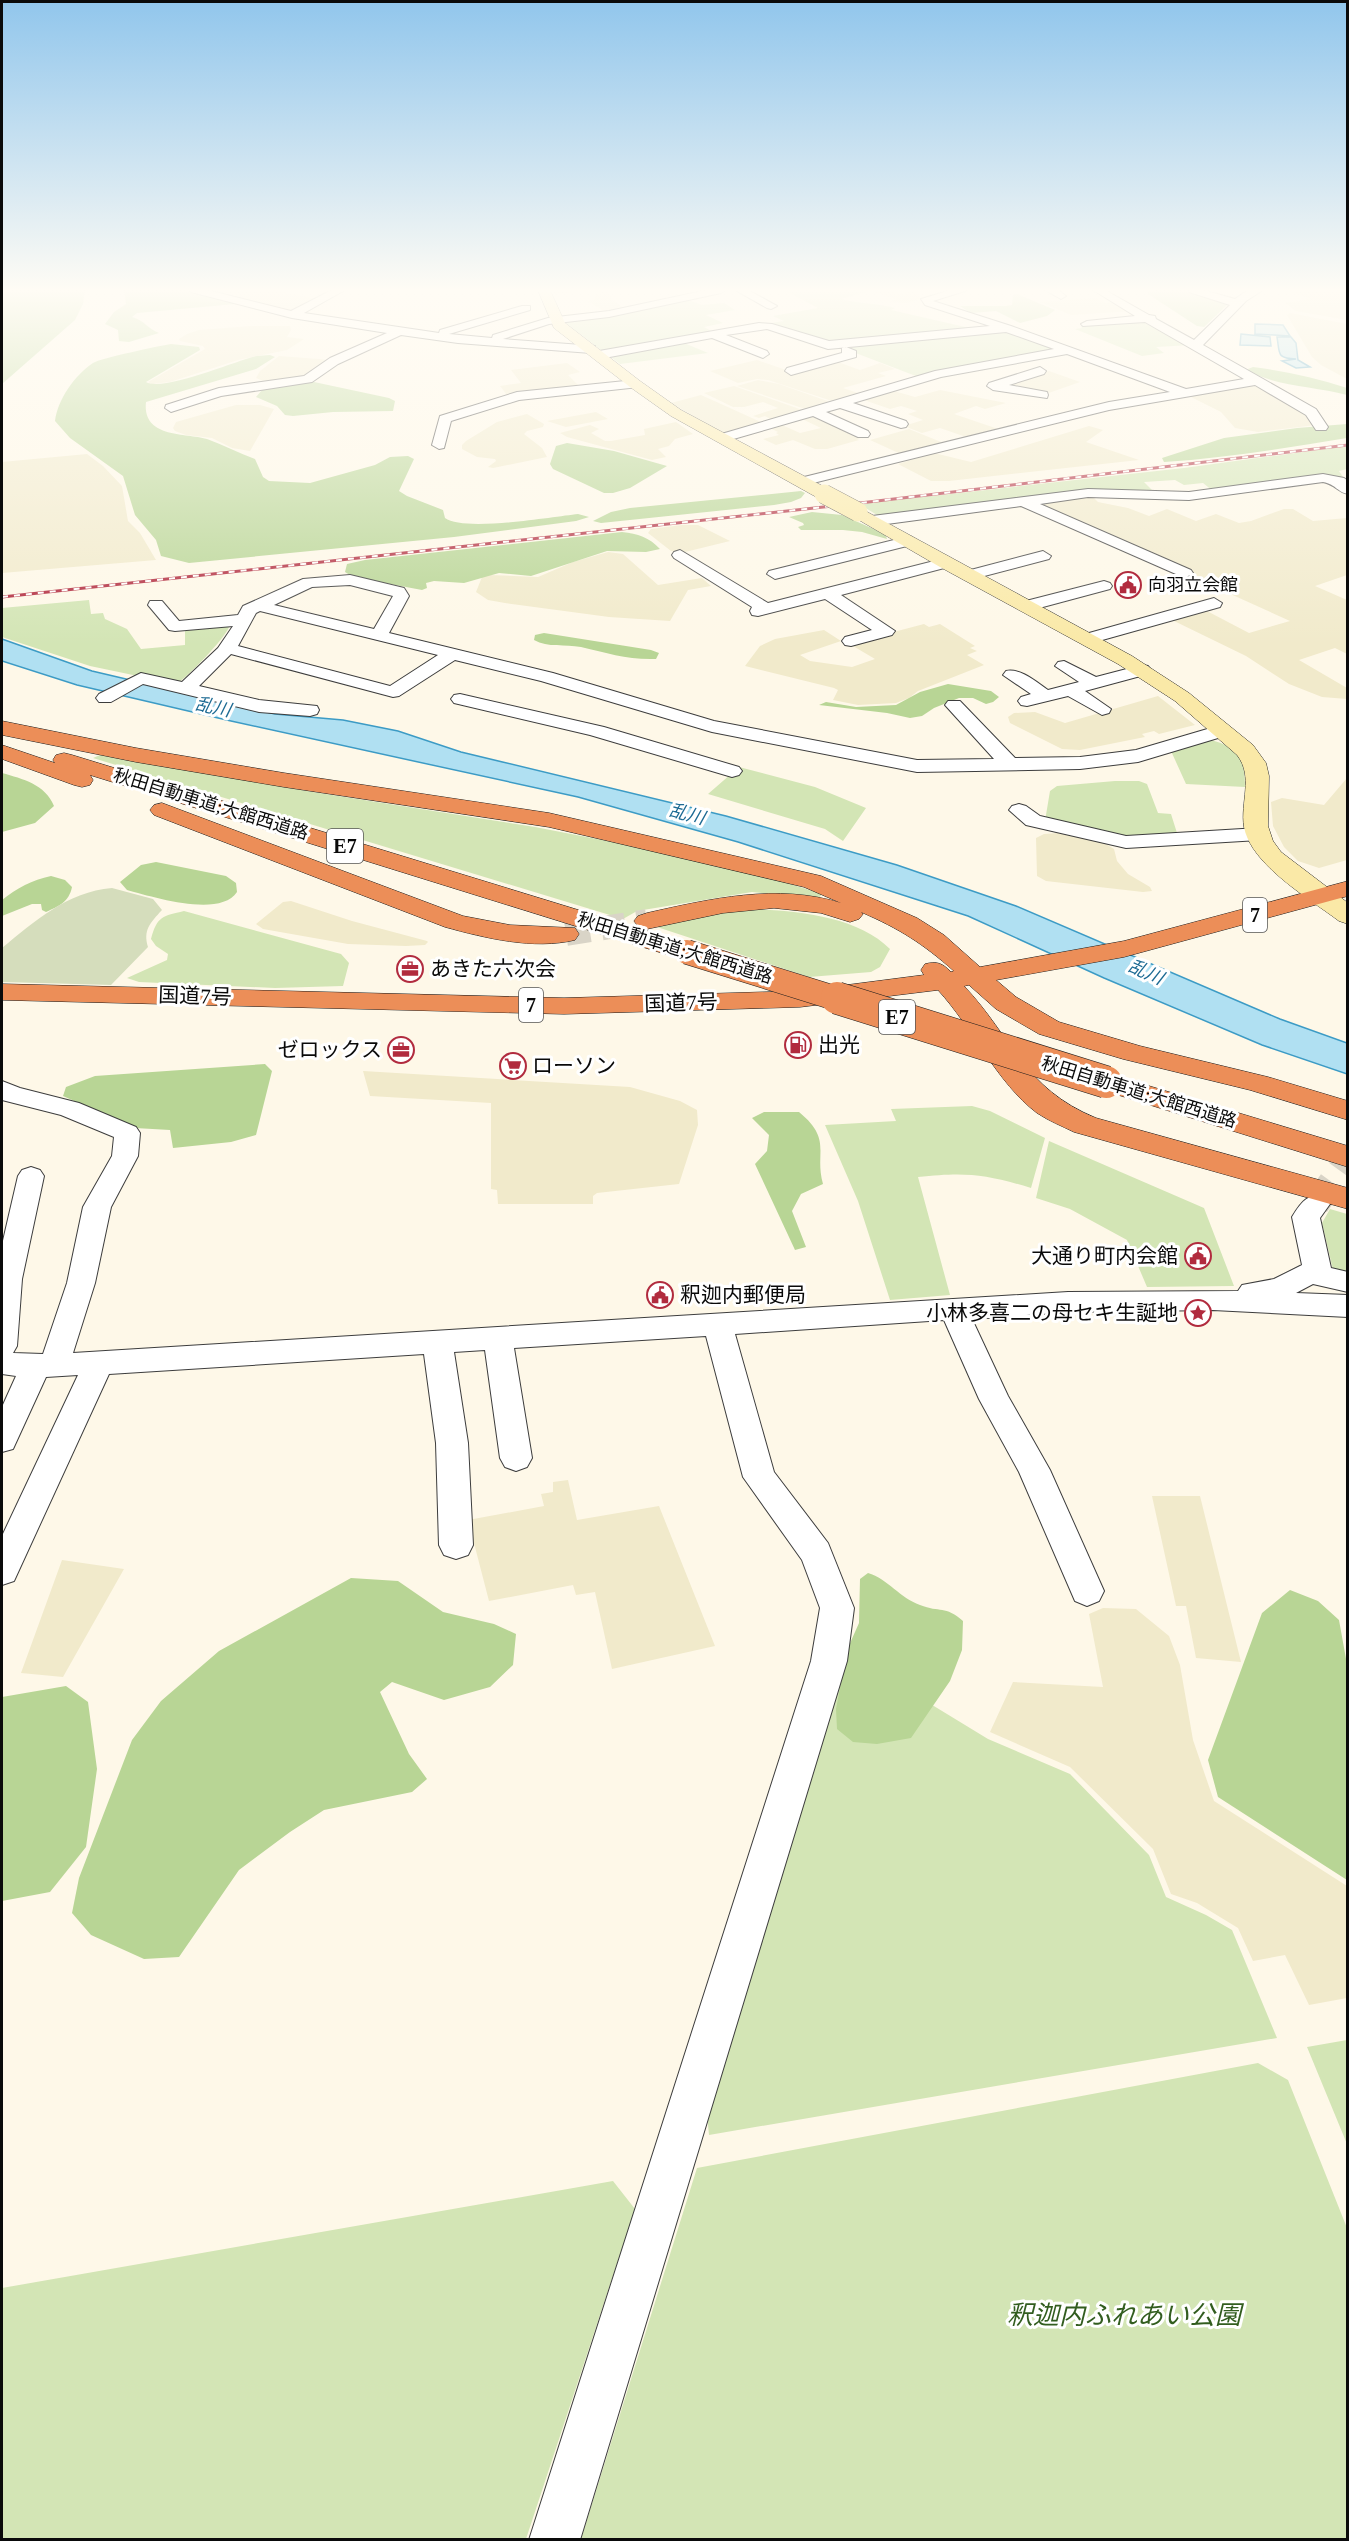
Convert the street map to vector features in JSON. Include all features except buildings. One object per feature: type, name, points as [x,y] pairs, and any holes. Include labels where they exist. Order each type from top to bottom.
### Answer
[{"type":"highway","points":[[2,728],[216,768],[549,820],[812,881],[908,923],[935,941],[1006,1003],[1049,1028],[1133,1053],[1258,1083],[1347,1112]]},
{"type":"highway","name":"秋田自動車道;大館西道路","points":[[2,742],[231,810],[1347,1157]]},
{"type":"highway","points":[[2,752],[120,794],[454,922],[490,932],[532,936],[567,934]]},
{"type":"highway","name":"国道7号","points":[[2,992],[564,1006],[800,999],[945,981],[1124,949],[1347,888]]},
{"type":"highway","points":[[647,921],[738,902],[818,904],[843,911],[883,928],[919,955],[972,1012],[1004,1062],[1029,1090],[1059,1113],[1085,1125],[1347,1199]]},
{"type":"street","points":[[439,445],[445,419],[475,409]]},
{"type":"street","points":[[671,409],[805,481],[946,563],[1088,639],[1142,670],[1182,697],[1245,750],[1255,763],[1258,776],[1256,826],[1272,857],[1347,916]]},
{"type":"street","points":[[723,438],[827,409]]},
{"type":"street","points":[[856,409],[901,424]]},
{"type":"street","points":[[805,481],[1099,409]]},
{"type":"street","points":[[1304,409],[1311,412],[1321,427]]},
{"type":"street","points":[[816,412],[863,434]]},
{"type":"street","points":[[865,517],[1088,493],[1189,496],[1323,478],[1339,481],[1347,490]]},
{"type":"street","points":[[1020,500],[1185,573]]},
{"type":"street","points":[[775,574],[910,541]]},
{"type":"street","points":[[680,555],[762,610],[946,563]]},
{"type":"street","points":[[969,575],[1043,556]]},
{"type":"street","points":[[184,689],[201,676],[227,648],[249,610],[309,582],[350,579],[398,591],[401,596],[380,634]]},
{"type":"street","points":[[1028,606],[1104,586]]},
{"type":"street","points":[[827,593],[886,632],[851,641]]},
{"type":"street","points":[[1088,639],[1214,603]]},
{"type":"street","points":[[156,605],[175,626],[244,620]]},
{"type":"street","points":[[258,606],[380,634],[547,677],[712,726],[917,766],[1080,763],[1138,756],[1221,731]]},
{"type":"street","points":[[227,648],[393,692],[453,653]]},
{"type":"street","points":[[1064,666],[1094,683]]},
{"type":"street","points":[[1027,701],[1142,670]]},
{"type":"street","points":[[1012,675],[1046,696]]},
{"type":"street","points":[[105,698],[141,678],[259,705],[310,710]]},
{"type":"street","points":[[1070,689],[1102,709]]},
{"type":"street","points":[[547,718],[586,690]]},
{"type":"street","points":[[460,699],[659,746],[732,771]]},
{"type":"street","points":[[954,705],[1010,765]]},
{"type":"street","points":[[1019,810],[1034,821],[1126,842],[1259,834]]},
{"type":"street","points":[[2,1440],[45,1366],[81,1283],[97,1207],[125,1156],[127,1133],[70,1109],[4,1092]]},
{"type":"street","points":[[2,1346],[9,1279],[31,1176]]},
{"type":"street","points":[[1316,1204],[1306,1217],[1318,1274]]},
{"type":"street","points":[[1187,1300],[1281,1289],[1310,1273],[1347,1282]]},
{"type":"street","points":[[2,1363],[45,1366],[99,1363],[1068,1302],[1187,1300],[1347,1306]]},
{"type":"street","points":[[953,1309],[994,1399],[1034,1470],[1087,1591]]},
{"type":"street","points":[[554,2540],[829,1660],[837,1608],[816,1553],[759,1477],[718,1324]]},
{"type":"street","points":[[498,1338],[516,1458]]},
{"type":"street","points":[[437,1342],[446,1379],[452,1439],[456,1545]]},
{"type":"street","points":[[2,1572],[99,1363]]},
{"type":"shaded area","points":[[223,409],[274,409],[250,451],[232,448],[212,438],[186,435],[175,431],[173,428],[176,422]]},
{"type":"shaded area","points":[[681,409],[731,409],[767,425],[724,434]]},
{"type":"shaded area","points":[[776,409],[798,409],[808,412],[772,420],[765,416],[759,418],[753,416]]},
{"type":"shaded area","points":[[909,409],[969,409],[954,414],[1001,430],[969,438],[940,428],[922,433],[904,426],[923,420],[908,414],[917,411]]},
{"type":"shaded area","points":[[1214,409],[1300,409],[1307,412],[1316,425],[1258,432],[1235,428],[1221,412]]},
{"type":"shaded area","points":[[596,412],[608,419],[566,427],[547,421]]},
{"type":"shaded area","points":[[527,414],[544,424],[543,427],[524,434],[542,448],[547,457],[493,468],[488,467],[496,461],[495,459],[477,457],[462,449],[466,441],[497,422]]},
{"type":"shaded area","points":[[818,415],[864,437],[827,449],[815,449],[793,440],[776,445],[763,439],[779,435],[770,428],[782,425],[800,433],[821,428],[802,419]]},
{"type":"shaded area","points":[[676,422],[693,434],[675,439],[669,446],[658,449],[666,457],[652,460],[567,437],[560,433],[590,425],[599,429],[591,433],[605,441],[611,441],[645,435],[644,429]]},
{"type":"shaded area","points":[[1089,426],[1103,430],[1086,442],[1139,460],[949,481],[931,481],[898,464],[934,453],[971,462]]},
{"type":"shaded area","points":[[909,429],[946,444],[903,455],[870,440]]},
{"type":"shaded area","points":[[87,454],[103,466],[122,486],[128,521],[140,533],[156,560],[2,573],[2,462]]},
{"type":"shaded area","points":[[1091,495],[1098,502],[1128,508],[1149,516],[1167,509],[1196,521],[1216,514],[1239,523],[1284,509],[1293,509],[1313,521],[1347,518],[1347,575],[1315,586],[1347,600],[1347,654],[1335,648],[1299,660],[1347,688],[1347,699],[1322,697],[1289,684],[1246,656],[1170,619],[1205,610],[1249,633],[1290,621],[1186,574],[1193,571],[1033,504]]},
{"type":"shaded area","points":[[698,525],[730,541],[681,553],[671,551],[648,533],[651,529]]},
{"type":"shaded area","points":[[608,552],[623,554],[658,585],[702,578],[711,586],[688,590],[670,621],[609,617],[505,603],[488,600],[476,592],[482,577],[489,575],[538,577],[573,562]]},
{"type":"shaded area","points":[[924,624],[929,627],[940,624],[975,646],[970,648],[977,651],[967,655],[984,665],[918,691],[909,698],[896,703],[858,705],[833,700],[838,690],[834,688],[745,666],[760,646],[775,639],[824,630],[841,641],[800,655],[810,661],[852,667],[875,659],[853,646],[852,643]]},
{"type":"shaded area","points":[[1158,696],[1195,725],[1159,734],[1154,731],[1142,734],[1145,737],[1080,750],[1062,749],[1010,723],[1008,717],[1014,713],[1035,712],[1065,723]]},
{"type":"shaded area","points":[[1347,778],[1347,860],[1319,868],[1298,861],[1284,847],[1273,826],[1271,802],[1282,798],[1324,805]]},
{"type":"shaded area","points":[[1058,833],[1101,841],[1114,849],[1117,861],[1128,874],[1150,887],[1152,891],[1143,892],[1046,881],[1037,876],[1036,838],[1044,834]]},
{"type":"shaded area","points":[[291,901],[428,942],[425,945],[406,946],[348,944],[263,929],[256,924],[283,902]]},
{"type":"shaded area","points":[[363,1071],[630,1087],[680,1101],[697,1110],[698,1125],[679,1184],[597,1193],[593,1196],[593,1204],[498,1204],[497,1190],[491,1189],[491,1103],[370,1096]]},
{"type":"shaded area","points":[[568,1480],[577,1520],[659,1506],[715,1646],[612,1669],[595,1592],[576,1595],[573,1585],[489,1601],[468,1520],[544,1506],[541,1494],[553,1492],[553,1482]]},
{"type":"shaded area","points":[[1152,1496],[1200,1496],[1241,1662],[1196,1658],[1186,1606],[1176,1606]]},
{"type":"shaded area","points":[[62,1560],[124,1569],[63,1677],[21,1673]]},
{"type":"shaded area","points":[[1103,1608],[1136,1609],[1169,1636],[1180,1665],[1193,1740],[1214,1801],[1347,1886],[1347,1998],[1309,2005],[1285,1955],[1253,1961],[1238,1928],[1197,1903],[1171,1894],[1153,1849],[1070,1767],[990,1732],[1013,1682],[1103,1687],[1089,1614]]},
{"type":"green space","points":[[58,409],[147,409],[151,422],[157,428],[166,432],[207,439],[255,459],[263,477],[269,481],[310,483],[375,465],[390,457],[408,456],[414,459],[399,491],[443,510],[445,518],[455,522],[488,524],[578,514],[589,517],[576,521],[454,537],[189,563],[161,556],[156,540],[135,515],[123,476],[70,438],[55,421]]},
{"type":"green space","points":[[279,409],[393,409],[393,411],[285,415]]},
{"type":"green space","points":[[1347,424],[1347,438],[1210,458],[1164,462],[1162,458],[1224,438]]},
{"type":"green space","points":[[567,443],[614,451],[667,466],[630,488],[604,493],[553,469],[550,464],[556,446]]},
{"type":"green space","points":[[1347,446],[1347,469],[1339,471],[1343,477],[1324,476],[1213,491],[1203,483],[1184,485],[1175,480],[1144,482],[1155,493],[1098,491],[951,509],[922,510],[882,518],[859,504],[1184,468]]},
{"type":"green space","points":[[801,491],[805,493],[801,498],[774,505],[601,523],[593,521],[611,512],[630,508]]},
{"type":"green space","points":[[812,512],[842,515],[885,534],[887,539],[862,532],[843,530],[801,530],[798,527],[804,525],[803,523],[789,517]]},
{"type":"green space","points":[[622,532],[643,537],[660,549],[646,552],[607,551],[531,576],[499,573],[464,583],[434,581],[426,583],[427,588],[422,590],[353,577],[345,572],[347,564],[365,560]]},
{"type":"green space","points":[[89,600],[91,614],[103,613],[105,619],[127,629],[141,649],[185,645],[185,628],[224,625],[229,627],[205,657],[176,684],[90,666],[2,637],[2,608]]},
{"type":"green space","points":[[544,633],[659,653],[656,659],[636,658],[581,647],[545,644],[534,640],[535,635]]},
{"type":"green space","points":[[948,684],[991,691],[999,697],[986,704],[973,698],[959,698],[934,708],[922,716],[910,718],[819,705],[826,702],[856,707],[896,705],[920,692]]},
{"type":"green space","points":[[1207,739],[1226,745],[1237,754],[1243,767],[1245,787],[1186,784],[1171,751]]},
{"type":"green space","points":[[100,755],[535,827],[633,846],[781,881],[822,894],[818,899],[752,892],[637,911],[623,919],[93,758]]},
{"type":"green space","points":[[739,767],[815,787],[866,808],[843,841],[825,829],[708,794]]},
{"type":"green space","points":[[2,773],[39,787],[54,806],[35,823],[2,832]]},
{"type":"green space","points":[[1139,781],[1147,784],[1158,813],[1171,814],[1177,833],[1137,838],[1045,821],[1050,791],[1057,786]]},
{"type":"green space","points":[[156,862],[226,876],[236,883],[237,892],[228,900],[202,905],[169,901],[127,890],[120,882],[141,865]]},
{"type":"green space","points":[[51,876],[65,880],[72,887],[63,903],[46,912],[42,910],[41,904],[32,904],[2,916],[2,900],[25,885]]},
{"type":"green space","points":[[112,888],[153,899],[162,910],[147,931],[148,947],[111,985],[2,982],[2,948],[52,909],[80,895]]},
{"type":"green space","points":[[750,909],[805,913],[843,922],[877,938],[890,949],[880,967],[871,972],[809,977],[657,927],[725,911]]},
{"type":"green space","points":[[184,911],[341,954],[349,963],[343,986],[275,988],[139,982],[127,978],[167,960],[168,954],[156,946],[151,939],[153,931],[162,918]]},
{"type":"green space","points":[[265,1064],[272,1071],[256,1135],[231,1142],[173,1148],[170,1130],[135,1128],[63,1096],[66,1087],[95,1076]]},
{"type":"green space","points":[[972,1106],[990,1111],[1045,1138],[1031,1188],[975,1175],[918,1177],[950,1295],[890,1300],[858,1201],[825,1125],[896,1121],[891,1109]]},
{"type":"green space","points":[[764,1112],[799,1112],[816,1131],[819,1139],[823,1184],[801,1194],[792,1211],[806,1247],[795,1250],[755,1164],[767,1151],[769,1135],[752,1118]]},
{"type":"green space","points":[[1049,1141],[1204,1208],[1234,1286],[1147,1287],[1127,1240],[1070,1209],[1036,1198]]},
{"type":"green space","points":[[1330,1209],[1347,1214],[1347,1272],[1333,1270],[1322,1223]]},
{"type":"green space","points":[[868,1573],[913,1602],[947,1611],[963,1621],[962,1650],[950,1681],[911,1738],[877,1744],[853,1742],[837,1729],[836,1709],[847,1650],[859,1623],[860,1579]]},
{"type":"green space","points":[[351,1578],[398,1581],[443,1612],[494,1624],[516,1634],[513,1665],[490,1687],[444,1700],[392,1682],[380,1692],[409,1754],[427,1779],[412,1792],[324,1810],[290,1832],[239,1870],[179,1957],[144,1959],[91,1935],[72,1913],[79,1878],[132,1740],[161,1701],[219,1651]]},
{"type":"green space","points":[[1290,1590],[1318,1601],[1339,1620],[1348,1670],[1347,1880],[1218,1797],[1208,1760],[1262,1613]]},
{"type":"green space","points":[[883,1675],[988,1739],[1070,1774],[1149,1855],[1166,1897],[1232,1930],[1277,2038],[709,2135],[706,2104],[836,1686]]},
{"type":"green space","points":[[66,1686],[88,1702],[97,1769],[86,1847],[50,1892],[2,1901],[2,1697]]},
{"type":"green space","points":[[1348,2040],[1347,2144],[1307,2047]]},
{"type":"green space","name":"釈迦内ふれあい公園","points":[[1258,2063],[1288,2080],[1347,2228],[1347,2539],[581,2539],[697,2168]]},
{"type":"green space","points":[[613,2181],[635,2209],[526,2539],[2,2539],[2,2288]]},
{"type":"water","name":"乱川","points":[[2,639],[92,671],[275,714],[343,720],[398,731],[461,752],[726,816],[897,865],[1016,906],[1280,1019],[1347,1043],[1347,1074],[1262,1045],[1104,978],[968,916],[738,842],[578,797],[77,685],[2,661]]},
{"type":"tunnel","points":[[566,934],[647,921]]},
{"type":"tunnel","points":[[1316,1204],[1348,1160]]},
{"type":"railway","points":[[2,597],[860,503],[1348,445]]},
{"type":"place","name":"向羽立会館","points":[[1128,585]]},
{"type":"place","name":"あきた六次会","points":[[410,969]]},
{"type":"place","name":"出光","points":[[798,1045]]},
{"type":"place","name":"ゼロックス","points":[[401,1050]]},
{"type":"place","name":"ローソン","points":[[513,1066]]},
{"type":"place","name":"大通り町内会館","points":[[1198,1256]]},
{"type":"place","name":"釈迦内郵便局","points":[[660,1295]]},
{"type":"place","name":"小林多喜二の母セキ生誕地","points":[[1198,1313]]}]
